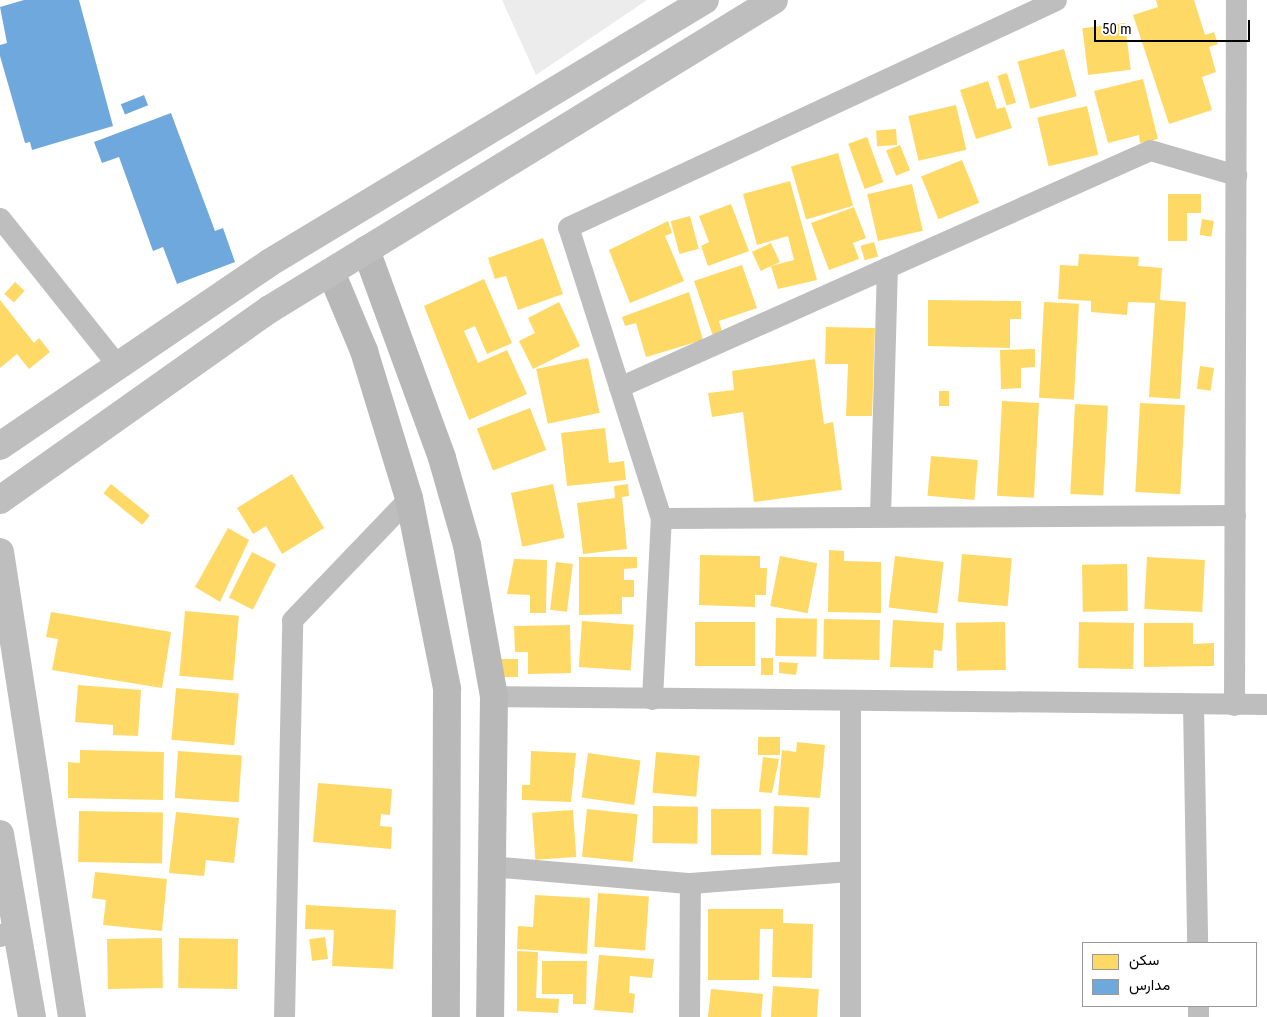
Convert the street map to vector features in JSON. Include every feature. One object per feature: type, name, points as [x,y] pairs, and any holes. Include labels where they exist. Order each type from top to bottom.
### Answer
[{"type":"main road","points":[[0,446],[269,263],[705,0]]},
{"type":"main road","points":[[0,500],[270,310],[774,0]]},
{"type":"main road","points":[[366,250],[452,493],[467,546],[494,696],[490,866],[490,1017]]},
{"type":"main road","points":[[331,272],[364,352],[409,498],[447,689],[446,1017]]},
{"type":"main road","points":[[0,552],[72,1017]]},
{"type":"main road","points":[[0,834],[8,930],[32,1017]]},
{"type":"street","points":[[652,699],[660,518],[568,227],[1056,0]]},
{"type":"street","points":[[1234,705],[1236,0]]},
{"type":"street","points":[[619,387],[1150,150],[1236,175]]},
{"type":"street","points":[[0,218],[118,366]]},
{"type":"street","points":[[880,516],[887,267]]},
{"type":"street","points":[[284,1017],[292,620],[409,498]]},
{"type":"street","points":[[660,518],[1235,514]]},
{"type":"street","points":[[494,696],[1267,704]]},
{"type":"street","points":[[850,701],[850,1017]]},
{"type":"street","points":[[1193,704],[1197,942]]},
{"type":"street","points":[[490,866],[690,883],[850,871]]},
{"type":"street","points":[[689,1017],[690,883]]},
{"type":"shaded area","points":[[502,0],[647,0],[536,75]]},
{"type":"building: سكن","points":[[1156,0],[1194,0],[1205,35],[1214,32],[1218,44],[1209,47],[1216,72],[1202,77],[1212,110],[1169,124],[1133,15],[1158,7]]},
{"type":"building: سكن","points":[[1125,23],[1131,70],[1088,75],[1082,28]]},
{"type":"building: سكن","points":[[1064,49],[1077,96],[1030,109],[1018,61]]},
{"type":"building: سكن","points":[[1007,73],[1016,103],[1007,106],[997,76]]},
{"type":"building: سكن","points":[[1143,79],[1158,139],[1140,143],[1139,135],[1108,143],[1094,91]]},
{"type":"building: سكن","points":[[988,81],[997,109],[1005,107],[1012,128],[976,139],[960,90]]},
{"type":"building: سكن","points":[[956,105],[966,150],[919,161],[908,116]]},
{"type":"building: سكن","points":[[1087,106],[1098,155],[1049,166],[1037,117]]},
{"type":"building: سكن","points":[[896,129],[897,145],[877,146],[876,130]]},
{"type":"building: سكن","points":[[867,137],[883,182],[865,189],[848,144]]},
{"type":"building: سكن","points":[[900,145],[910,170],[896,176],[886,151]]},
{"type":"building: سكن","points":[[838,153],[853,206],[806,219],[791,167]]},
{"type":"building: سكن","points":[[962,160],[979,203],[938,219],[921,176]]},
{"type":"building: سكن","points":[[790,181],[817,280],[778,289],[771,266],[794,260],[788,236],[757,245],[743,194]]},
{"type":"building: سكن","points":[[912,184],[923,231],[878,241],[867,194]]},
{"type":"building: سكن","points":[[1168,194],[1201,194],[1201,213],[1187,213],[1187,241],[1168,241]]},
{"type":"building: سكن","points":[[731,204],[749,251],[708,266],[701,246],[709,242],[699,216]]},
{"type":"building: سكن","points":[[854,207],[866,238],[853,243],[859,259],[829,270],[811,223]]},
{"type":"building: سكن","points":[[690,216],[699,249],[679,254],[671,221]]},
{"type":"building: سكن","points":[[1202,219],[1214,221],[1211,237],[1199,235]]},
{"type":"building: سكن","points":[[668,221],[672,233],[665,236],[684,281],[630,303],[609,250]]},
{"type":"building: سكن","points":[[543,238],[563,294],[518,310],[506,276],[495,279],[488,258]]},
{"type":"building: سكن","points":[[874,242],[878,256],[865,260],[861,246]]},
{"type":"building: سكن","points":[[771,243],[780,262],[761,271],[752,252]]},
{"type":"building: سكن","points":[[1079,254],[1139,257],[1138,266],[1162,268],[1160,300],[1186,302],[1180,399],[1149,397],[1155,303],[1128,302],[1127,315],[1091,312],[1091,301],[1058,299],[1060,265],[1078,266]]},
{"type":"building: سكن","points":[[742,265],[757,308],[719,321],[723,335],[714,339],[694,281]]},
{"type":"building: سكن","points":[[484,279],[512,343],[487,354],[475,326],[464,331],[478,363],[507,350],[527,394],[469,420],[424,306]]},
{"type":"building: سكن","points":[[15,282],[25,291],[14,303],[4,294]]},
{"type":"building: سكن","points":[[689,292],[703,340],[646,357],[636,323],[625,326],[622,317]]},
{"type":"building: سكن","points":[[0,300],[34,343],[39,338],[50,352],[29,369],[17,354],[0,368]]},
{"type":"building: سكن","points":[[928,300],[1021,301],[1021,319],[1010,319],[1010,348],[928,346]]},
{"type":"building: سكن","points":[[559,302],[580,346],[533,369],[519,341],[535,333],[528,318]]},
{"type":"building: سكن","points":[[1044,302],[1079,304],[1074,400],[1039,398]]},
{"type":"building: سكن","points":[[826,327],[875,328],[872,416],[846,416],[848,364],[825,364]]},
{"type":"building: سكن","points":[[1035,349],[1035,367],[1021,368],[1021,388],[1001,389],[1000,350]]},
{"type":"building: سكن","points":[[588,358],[600,413],[548,424],[536,369]]},
{"type":"building: سكن","points":[[815,359],[824,424],[833,422],[842,490],[754,502],[743,412],[712,417],[708,393],[734,390],[732,371]]},
{"type":"building: سكن","points":[[1200,366],[1214,368],[1211,391],[1197,389]]},
{"type":"building: سكن","points":[[939,391],[949,391],[949,406],[939,406]]},
{"type":"building: سكن","points":[[1002,401],[1039,403],[1034,498],[997,496]]},
{"type":"building: سكن","points":[[1140,403],[1185,405],[1180,494],[1135,492]]},
{"type":"building: سكن","points":[[1075,404],[1108,406],[1103,496],[1070,494]]},
{"type":"building: سكن","points":[[530,408],[546,450],[493,470],[477,428]]},
{"type":"building: سكن","points":[[605,428],[609,463],[624,461],[626,480],[567,486],[561,433]]},
{"type":"building: سكن","points":[[931,456],[978,460],[974,500],[928,496]]},
{"type":"building: سكن","points":[[292,474],[324,528],[282,554],[266,526],[253,534],[237,508]]},
{"type":"building: سكن","points":[[111,484],[150,515],[142,525],[103,493]]},
{"type":"building: سكن","points":[[553,484],[564,538],[522,547],[511,493]]},
{"type":"building: سكن","points":[[628,484],[629,496],[622,497],[627,549],[583,554],[577,503],[615,498],[614,486]]},
{"type":"building: سكن","points":[[228,528],[249,540],[220,602],[195,587]]},
{"type":"building: سكن","points":[[829,550],[844,551],[844,561],[881,562],[881,613],[828,612]]},
{"type":"building: سكن","points":[[252,552],[276,564],[253,610],[229,597]]},
{"type":"building: سكن","points":[[962,554],[1012,558],[1008,606],[958,602]]},
{"type":"building: سكن","points":[[700,555],[760,556],[760,568],[767,568],[766,595],[755,595],[755,607],[699,605]]},
{"type":"building: سكن","points":[[780,556],[817,563],[808,613],[770,606]]},
{"type":"building: سكن","points":[[895,556],[944,562],[937,614],[889,608]]},
{"type":"building: سكن","points":[[579,557],[637,557],[637,568],[624,569],[624,580],[634,580],[634,597],[622,597],[622,614],[579,615]]},
{"type":"building: سكن","points":[[1147,557],[1205,560],[1202,612],[1144,609]]},
{"type":"building: سكن","points":[[514,559],[547,560],[546,613],[530,613],[530,595],[507,594]]},
{"type":"building: سكن","points":[[556,562],[573,564],[567,612],[550,610]]},
{"type":"building: سكن","points":[[1127,564],[1128,611],[1083,612],[1082,565]]},
{"type":"building: سكن","points":[[185,611],[239,616],[233,680],[179,676]]},
{"type":"building: سكن","points":[[51,612],[171,632],[162,688],[52,670],[58,639],[46,637]]},
{"type":"building: سكن","points":[[776,618],[817,619],[816,657],[775,656]]},
{"type":"building: سكن","points":[[824,619],[880,620],[879,660],[823,659]]},
{"type":"building: سكن","points":[[893,620],[944,623],[942,651],[934,650],[933,668],[890,667]]},
{"type":"building: سكن","points":[[582,621],[634,625],[631,671],[579,667]]},
{"type":"building: سكن","points":[[695,622],[755,622],[755,666],[695,666]]},
{"type":"building: سكن","points":[[1005,622],[1006,670],[957,671],[956,623]]},
{"type":"building: سكن","points":[[1079,622],[1134,623],[1133,669],[1078,668]]},
{"type":"building: سكن","points":[[1144,623],[1193,623],[1193,644],[1214,643],[1214,666],[1144,667]]},
{"type":"building: سكن","points":[[570,625],[571,673],[528,674],[528,652],[515,652],[514,626]]},
{"type":"building: سكن","points":[[761,658],[773,658],[773,675],[761,675]]},
{"type":"building: سكن","points":[[500,659],[518,659],[518,677],[500,677]]},
{"type":"building: سكن","points":[[779,662],[798,663],[796,675],[779,673]]},
{"type":"building: سكن","points":[[78,685],[141,690],[138,736],[113,735],[113,725],[75,722]]},
{"type":"building: سكن","points":[[176,688],[239,693],[234,745],[171,740]]},
{"type":"building: سكن","points":[[758,737],[780,737],[780,755],[758,755]]},
{"type":"building: سكن","points":[[797,742],[825,745],[820,798],[778,795],[782,750],[796,752]]},
{"type":"building: سكن","points":[[80,750],[164,752],[163,800],[68,798],[68,762],[80,763]]},
{"type":"building: سكن","points":[[178,751],[242,755],[239,802],[175,798]]},
{"type":"building: سكن","points":[[531,751],[576,753],[571,802],[522,800],[522,785],[530,785]]},
{"type":"building: سكن","points":[[656,752],[700,756],[696,797],[652,793]]},
{"type":"building: سكن","points":[[588,753],[640,760],[634,805],[582,798]]},
{"type":"building: سكن","points":[[763,757],[779,759],[772,793],[759,792]]},
{"type":"building: سكن","points":[[318,783],[392,789],[390,815],[381,814],[380,826],[392,827],[391,849],[313,842]]},
{"type":"building: سكن","points":[[653,806],[698,807],[697,844],[652,843]]},
{"type":"building: سكن","points":[[774,806],[809,807],[807,855],[772,854]]},
{"type":"building: سكن","points":[[587,809],[638,814],[633,862],[582,857]]},
{"type":"building: سكن","points":[[711,809],[761,809],[761,855],[711,855]]},
{"type":"building: سكن","points":[[573,810],[576,857],[535,860],[532,813]]},
{"type":"building: سكن","points":[[79,811],[163,812],[162,863],[78,862]]},
{"type":"building: سكن","points":[[176,812],[239,818],[234,863],[206,860],[204,876],[169,873]]},
{"type":"building: سكن","points":[[95,872],[167,879],[162,931],[103,925],[106,900],[92,898]]},
{"type":"building: سكن","points":[[598,893],[649,897],[645,950],[594,947]]},
{"type":"building: سكن","points":[[535,895],[590,898],[587,954],[517,949],[518,926],[533,927]]},
{"type":"building: سكن","points":[[306,905],[396,910],[393,969],[332,966],[334,930],[305,929]]},
{"type":"building: سكن","points":[[708,909],[783,909],[783,923],[813,924],[812,978],[772,977],[773,929],[760,929],[759,980],[708,980]]},
{"type":"building: سكن","points":[[325,937],[328,959],[312,961],[309,939]]},
{"type":"building: سكن","points":[[162,938],[163,988],[108,989],[107,939]]},
{"type":"building: سكن","points":[[179,938],[238,939],[237,989],[178,988]]},
{"type":"building: سكن","points":[[517,951],[538,952],[536,998],[559,999],[558,1013],[517,1011]]},
{"type":"building: سكن","points":[[599,955],[654,959],[652,978],[630,976],[629,993],[635,994],[633,1013],[594,1010]]},
{"type":"building: سكن","points":[[542,961],[587,961],[586,1004],[573,1004],[573,994],[542,994]]},
{"type":"building: سكن","points":[[773,986],[819,989],[817,1017],[771,1017]]},
{"type":"building: سكن","points":[[711,989],[763,994],[761,1017],[708,1017]]},
{"type":"building: مدارس","points":[[24,0],[79,0],[113,126],[32,150],[30,142],[25,143],[0,56],[0,45],[7,43],[0,7]]},
{"type":"building: مدارس","points":[[144,95],[148,105],[125,115],[121,104]]},
{"type":"building: مدارس","points":[[171,113],[215,231],[223,228],[235,262],[177,284],[163,247],[153,251],[119,157],[102,163],[94,142]]}]
